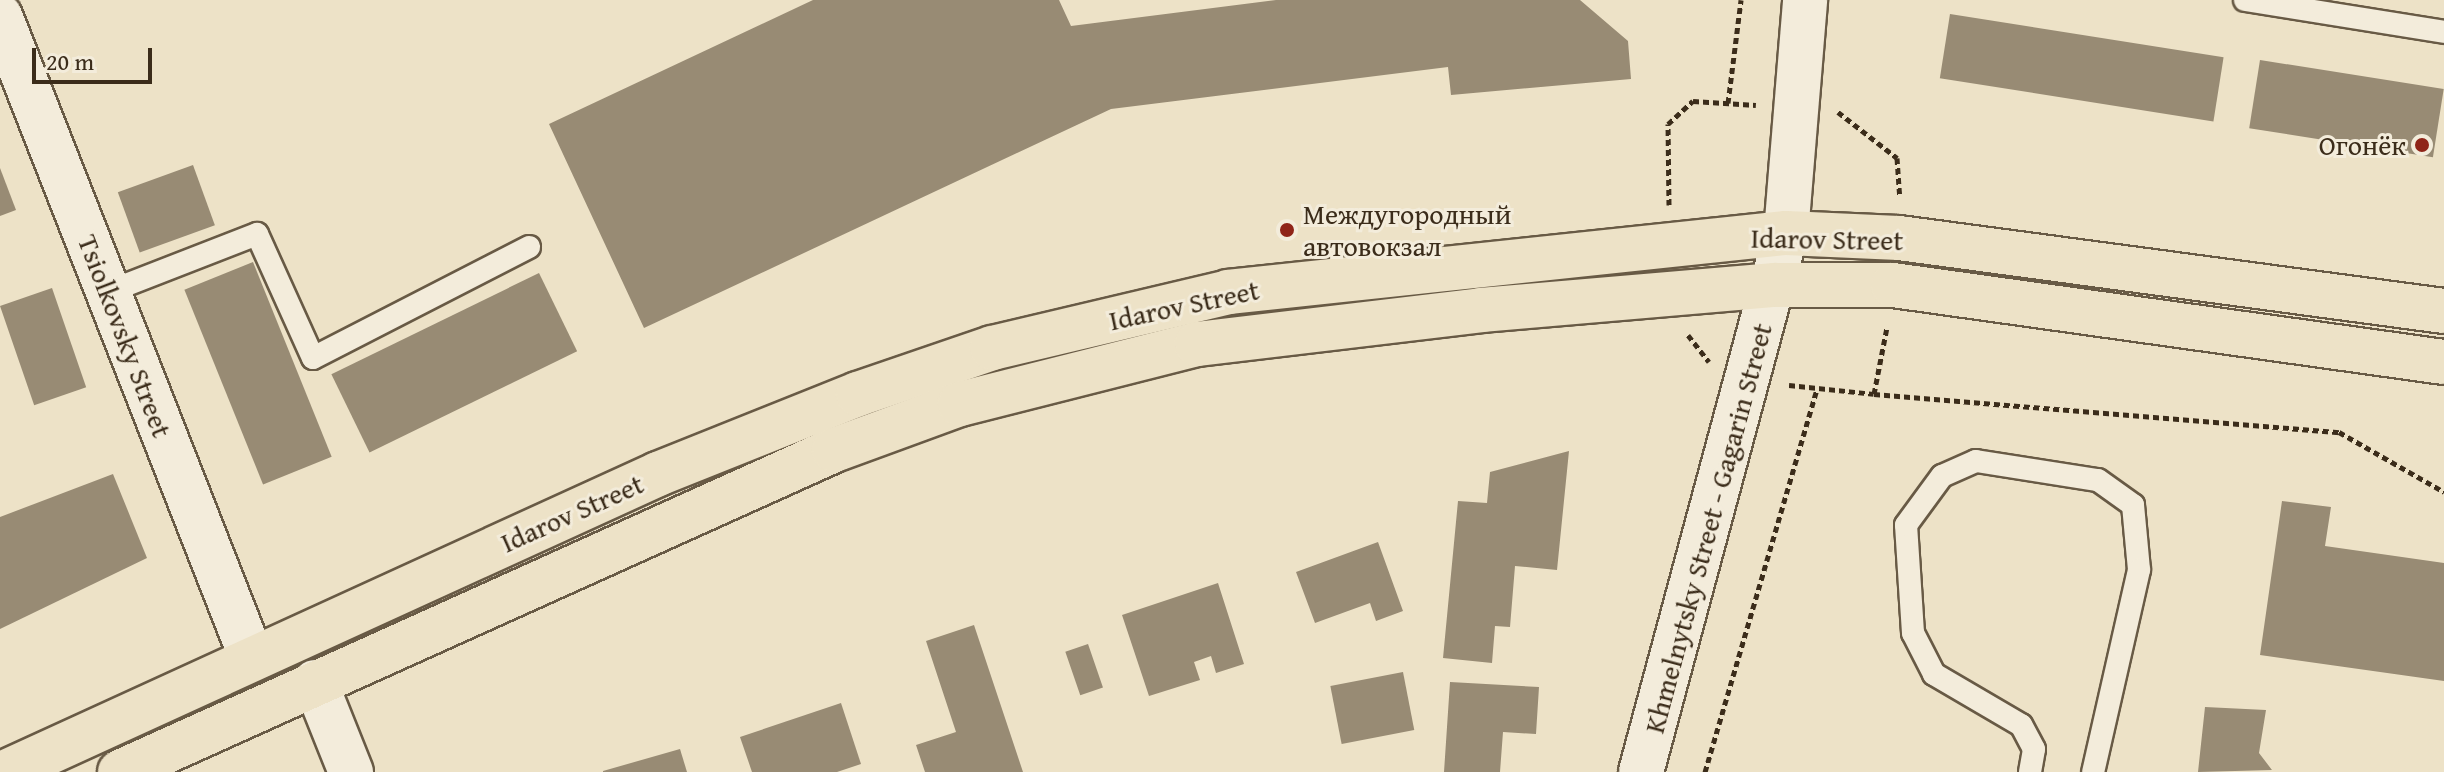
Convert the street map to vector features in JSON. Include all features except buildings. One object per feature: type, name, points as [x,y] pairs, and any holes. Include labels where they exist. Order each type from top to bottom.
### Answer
[{"type":"main road","name":"Khmelnytsky Street - Gagarin Street","points":[[1641,772],[1775,285],[1786,233],[1805,0]]},
{"type":"main road","name":"Tsiolkovsky Street","points":[[0,16],[251,656]]},
{"type":"main road","name":"Idarov Street","points":[[6,772],[251,656],[658,474],[992,348],[1228,292],[1786,233],[1908,239],[2444,311]]},
{"type":"main road","name":"Idarov Street","points":[[120,772],[834,450],[1097,365],[1311,327],[1775,285],[1893,285],[2444,362]]},
{"type":"main road","points":[[315,682],[351,772]]},
{"type":"lane","points":[[2245,0],[2444,32]]},
{"type":"lane","points":[[108,292],[257,234],[313,358],[529,247]]},
{"type":"lane","points":[[2030,772],[2034,749],[2021,725],[1934,674],[1913,633],[1906,525],[1942,476],[1976,461],[2098,480],[2133,505],[2139,570],[2093,772]]},
{"type":"path","points":[[1728,103],[1741,0]]},
{"type":"path","points":[[1669,212],[1668,124],[1693,101],[1768,106]]},
{"type":"path","points":[[1837,112],[1897,158],[1901,214]]},
{"type":"path","points":[[1874,394],[1890,314]]},
{"type":"path","points":[[1682,328],[1712,366]]},
{"type":"path","points":[[1788,385],[2339,432],[2444,492]]},
{"type":"path","points":[[1705,772],[1817,389]]},
{"type":"place","name":"Огонёк","points":[[2422,145]]},
{"type":"place","name":"Междугородный автовокзал","points":[[1287,230]]}]
